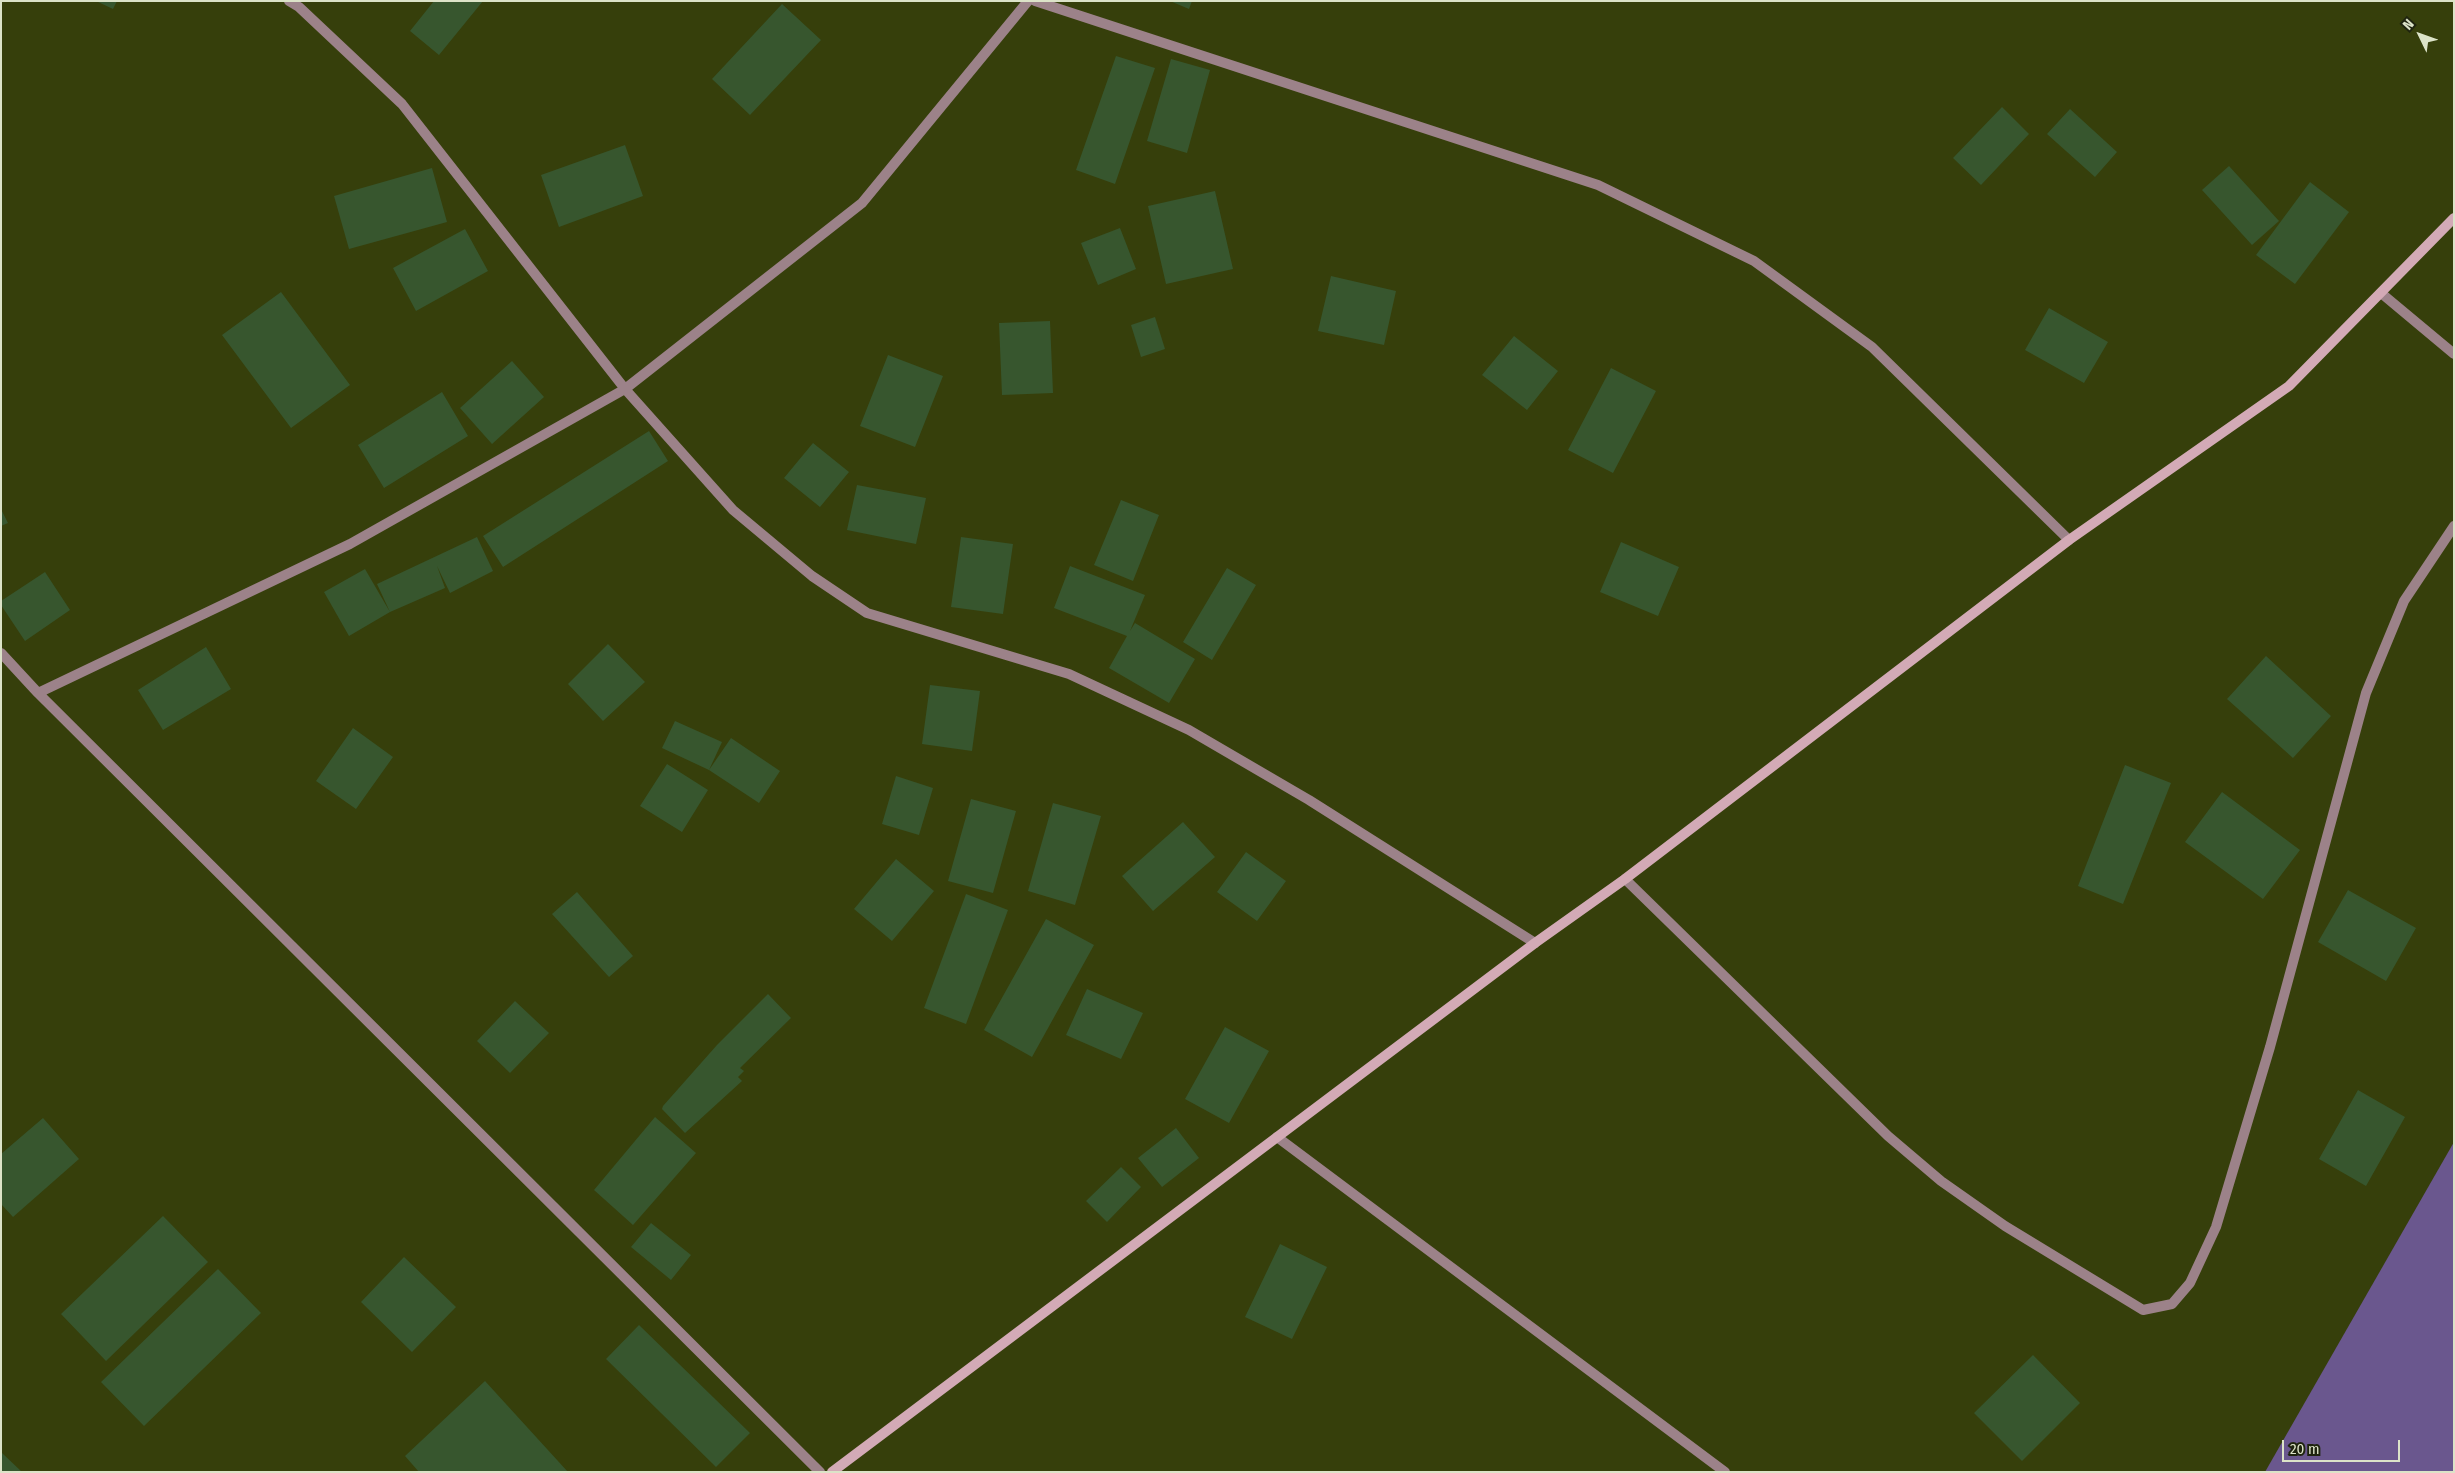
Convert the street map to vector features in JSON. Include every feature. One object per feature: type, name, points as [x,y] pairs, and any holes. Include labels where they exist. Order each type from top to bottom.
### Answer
[{"type":"street","points":[[289,1],[299,7],[402,104],[625,389],[733,510],[812,576],[868,613],[1069,674],[1189,730],[1309,800],[1535,943]]},
{"type":"street","points":[[38,693],[350,544],[625,389],[862,203],[1028,1]]},
{"type":"street","points":[[1036,1],[1598,185],[1754,261],[1872,347],[2070,540]]},
{"type":"street","points":[[832,1472],[1535,943],[1625,879],[2070,540],[2289,386],[2454,218]]},
{"type":"street","points":[[2381,293],[2454,354]]},
{"type":"street","points":[[1625,879],[1888,1136],[1941,1181],[2005,1226],[2143,1310],[2172,1304],[2190,1283],[2216,1227],[2270,1047],[2366,693],[2404,600],[2454,526]]},
{"type":"street","points":[[1,653],[38,693],[820,1472]]},
{"type":"street","points":[[1277,1137],[1725,1472]]},
{"type":"shaded area","points":[[2454,1142],[2454,1472],[2265,1472]]},
{"type":"building","points":[[96,1],[117,1],[113,9]]},
{"type":"building","points":[[434,1],[483,1],[439,55],[410,31]]},
{"type":"building","points":[[1170,1],[1192,1],[1189,9]]},
{"type":"building","points":[[782,4],[821,40],[750,115],[712,79]]},
{"type":"building","points":[[1116,56],[1155,68],[1115,184],[1076,170]]},
{"type":"building","points":[[1171,59],[1210,70],[1187,153],[1147,141]]},
{"type":"building","points":[[2002,107],[2029,134],[1981,185],[1953,158]]},
{"type":"building","points":[[2070,109],[2117,152],[2095,177],[2047,134]]},
{"type":"building","points":[[625,145],[643,196],[559,227],[541,175]]},
{"type":"building","points":[[2229,166],[2279,221],[2252,245],[2202,190]]},
{"type":"building","points":[[432,168],[447,222],[349,249],[334,196]]},
{"type":"building","points":[[2310,182],[2349,212],[2295,284],[2256,255]]},
{"type":"building","points":[[1215,191],[1233,269],[1166,284],[1148,206]]},
{"type":"building","points":[[1120,228],[1136,269],[1098,285],[1081,243]]},
{"type":"building","points":[[465,229],[488,271],[416,311],[393,268]]},
{"type":"building","points":[[1331,276],[1396,291],[1384,345],[1318,331]]},
{"type":"building","points":[[281,292],[350,385],[291,428],[222,335]]},
{"type":"building","points":[[2049,308],[2108,342],[2084,383],[2025,350]]},
{"type":"building","points":[[1155,317],[1165,349],[1141,357],[1131,325]]},
{"type":"building","points":[[1050,321],[1053,393],[1002,395],[999,323]]},
{"type":"building","points":[[1514,336],[1558,371],[1527,410],[1482,375]]},
{"type":"building","points":[[888,355],[943,376],[915,447],[860,426]]},
{"type":"building","points":[[512,361],[544,397],[492,444],[460,408]]},
{"type":"building","points":[[1611,368],[1656,391],[1613,473],[1568,450]]},
{"type":"building","points":[[442,392],[468,436],[384,488],[358,445]]},
{"type":"building","points":[[649,431],[668,461],[503,567],[483,536]]},
{"type":"building","points":[[813,443],[849,472],[820,507],[784,478]]},
{"type":"building","points":[[857,485],[926,498],[916,544],[847,530]]},
{"type":"building","points":[[1121,500],[1159,515],[1133,581],[1094,565]]},
{"type":"building","points":[[1,509],[8,523],[1,526]]},
{"type":"building","points":[[477,537],[493,571],[450,593],[437,566],[445,588],[390,612],[377,584]]},
{"type":"building","points":[[961,537],[1013,544],[1003,614],[951,607]]},
{"type":"building","points":[[1621,542],[1679,567],[1658,616],[1600,592]]},
{"type":"building","points":[[1070,566],[1145,595],[1130,631],[1135,623],[1195,659],[1169,703],[1109,668],[1127,636],[1054,608]]},
{"type":"building","points":[[1227,568],[1256,585],[1212,660],[1183,642]]},
{"type":"building","points":[[365,569],[390,612],[349,636],[324,592]]},
{"type":"building","points":[[45,572],[70,610],[25,641],[1,605],[1,601]]},
{"type":"building","points":[[608,644],[645,682],[603,721],[568,684]]},
{"type":"building","points":[[206,647],[231,689],[163,730],[138,690]]},
{"type":"building","points":[[2266,656],[2331,716],[2293,758],[2227,699]]},
{"type":"building","points":[[930,685],[980,691],[972,751],[922,744]]},
{"type":"building","points":[[675,721],[722,742],[709,770],[662,748]]},
{"type":"building","points":[[353,728],[393,757],[356,809],[316,781]]},
{"type":"building","points":[[731,738],[780,771],[759,803],[709,770]]},
{"type":"building","points":[[667,764],[708,790],[682,832],[640,806]]},
{"type":"building","points":[[2125,765],[2171,783],[2123,904],[2078,886]]},
{"type":"building","points":[[896,776],[933,788],[919,835],[882,824]]},
{"type":"building","points":[[2222,792],[2300,850],[2263,899],[2185,842]]},
{"type":"building","points":[[971,799],[1016,811],[993,893],[948,881]]},
{"type":"building","points":[[1053,803],[1101,816],[1075,905],[1028,891]]},
{"type":"building","points":[[1183,822],[1215,857],[1153,911],[1122,876]]},
{"type":"building","points":[[1246,852],[1286,881],[1257,921],[1217,892]]},
{"type":"building","points":[[896,859],[934,891],[892,941],[854,909]]},
{"type":"building","points":[[2348,890],[2416,928],[2386,981],[2318,942]]},
{"type":"building","points":[[577,892],[633,956],[609,977],[552,914]]},
{"type":"building","points":[[966,894],[1008,910],[966,1024],[924,1008]]},
{"type":"building","points":[[1046,919],[1094,945],[1032,1057],[984,1030]]},
{"type":"building","points":[[1087,989],[1143,1013],[1121,1059],[1066,1035]]},
{"type":"building","points":[[768,994],[791,1018],[740,1068],[744,1071],[738,1077],[742,1081],[685,1133],[662,1109],[663,1106],[717,1045]]},
{"type":"building","points":[[515,1001],[549,1033],[510,1073],[477,1041]]},
{"type":"building","points":[[1225,1027],[1269,1051],[1229,1123],[1185,1099]]},
{"type":"building","points":[[2358,1090],[2405,1117],[2366,1186],[2319,1159]]},
{"type":"building","points":[[655,1117],[696,1153],[633,1225],[594,1190]]},
{"type":"building","points":[[43,1118],[79,1159],[13,1217],[1,1204],[1,1154]]},
{"type":"building","points":[[1176,1128],[1199,1158],[1162,1187],[1138,1158]]},
{"type":"building","points":[[1121,1167],[1141,1187],[1107,1222],[1086,1201]]},
{"type":"building","points":[[163,1216],[208,1262],[106,1361],[61,1314]]},
{"type":"building","points":[[651,1223],[691,1255],[671,1280],[631,1247]]},
{"type":"building","points":[[1280,1244],[1327,1267],[1292,1339],[1245,1317]]},
{"type":"building","points":[[404,1257],[456,1307],[412,1352],[361,1302]]},
{"type":"building","points":[[218,1269],[261,1313],[144,1426],[101,1382]]},
{"type":"building","points":[[639,1325],[750,1433],[716,1467],[606,1359]]},
{"type":"building","points":[[2033,1355],[2080,1403],[2022,1461],[1974,1413]]},
{"type":"building","points":[[485,1381],[568,1472],[419,1472],[405,1456]]},
{"type":"building","points":[[1,1452],[22,1472],[1,1472]]}]
